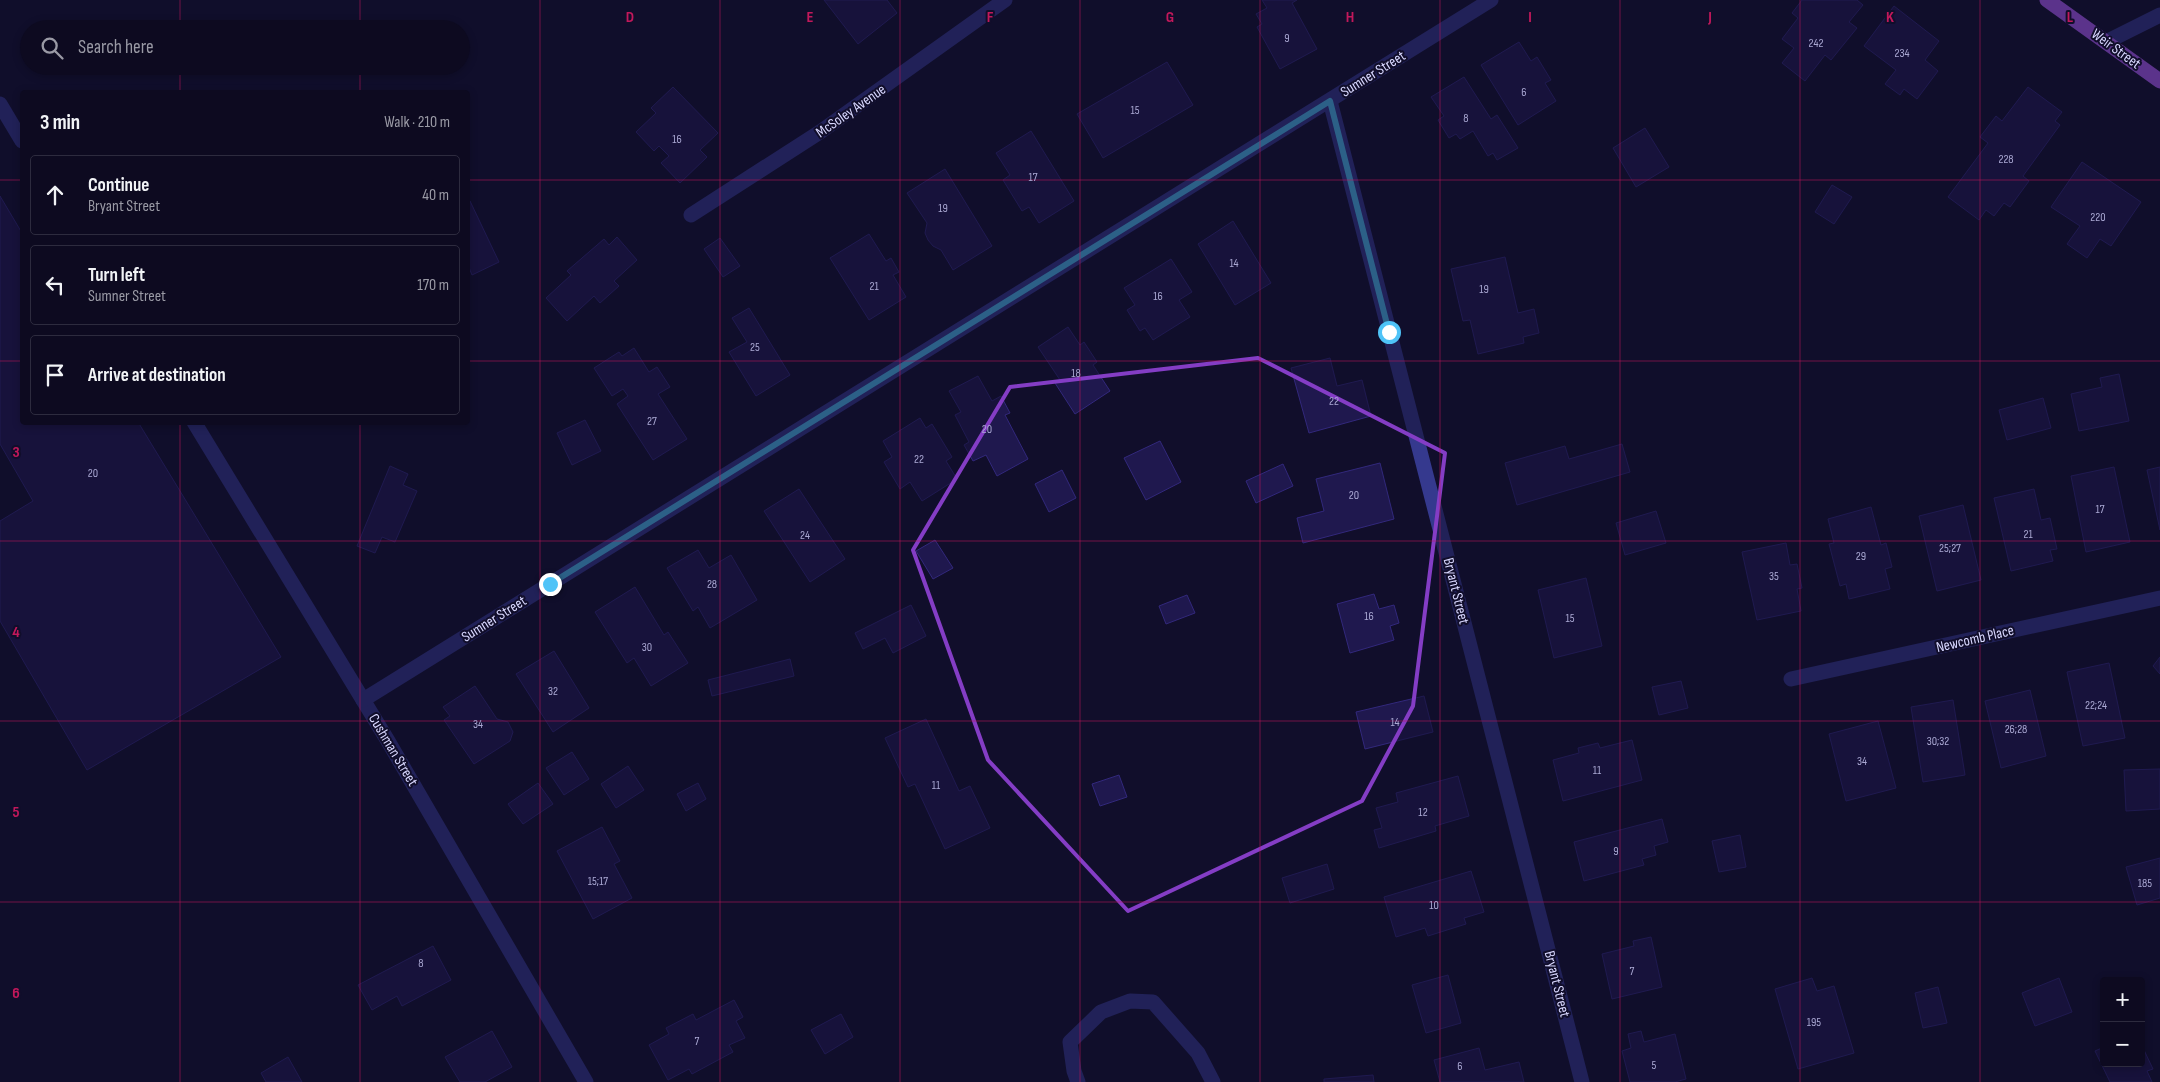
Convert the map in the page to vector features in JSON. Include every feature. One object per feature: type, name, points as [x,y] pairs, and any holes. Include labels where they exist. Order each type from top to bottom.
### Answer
[{"type":"main road","name":"Weir Street","points":[[2047,0],[2160,81]]},
{"type":"street","name":"McSoley Avenue","points":[[691,215],[820,132],[1005,0]]},
{"type":"street","name":"Sumner Street","points":[[363,700],[1491,0]]},
{"type":"street","points":[[2106,42],[2160,15]]},
{"type":"street","name":"Bryant Street","points":[[1330,101],[1582,1082]]},
{"type":"street","points":[[0,104],[20,138]]},
{"type":"street","name":"Cushman Street","points":[[196,425],[363,700],[586,1082]]},
{"type":"street","name":"Newcomb Place","points":[[1790,680],[2160,598]]},
{"type":"street","points":[[1078,1082],[1074,1071],[1070,1042],[1101,1012],[1130,1001],[1153,1002],[1198,1052],[1213,1082]]},
{"type":"highlighted area","points":[[1258,358],[1445,453],[1413,706],[1362,801],[1128,911],[988,760],[913,550],[1010,387]]},
{"type":"building","points":[[824,0],[887,0],[897,13],[858,44]]},
{"type":"building","points":[[1262,0],[1297,0],[1292,3],[1317,49],[1280,69],[1257,27],[1262,24],[1256,14],[1267,8]]},
{"type":"building","points":[[1802,0],[1857,0],[1863,5],[1849,22],[1857,28],[1831,60],[1825,55],[1805,81],[1782,63],[1794,48],[1782,39],[1798,18],[1792,13]]},
{"type":"building","points":[[1894,6],[1939,41],[1925,60],[1938,71],[1917,99],[1904,89],[1900,95],[1885,84],[1896,70],[1864,46]]},
{"type":"building","points":[[1519,42],[1531,61],[1537,57],[1551,80],[1545,83],[1556,101],[1518,125],[1481,65]]},
{"type":"building","points":[[1167,62],[1193,105],[1103,158],[1077,114]]},
{"type":"building","points":[[1464,77],[1491,119],[1497,115],[1518,148],[1497,160],[1493,153],[1488,156],[1473,131],[1460,139],[1456,134],[1449,138],[1438,120],[1444,116],[1431,97]]},
{"type":"building","points":[[673,87],[718,133],[700,150],[707,157],[680,183],[661,163],[669,156],[659,146],[654,151],[636,132],[656,113],[651,108]]},
{"type":"building","points":[[2028,87],[2062,112],[2055,121],[2060,125],[2023,176],[2029,181],[2010,207],[2004,203],[1994,216],[1986,210],[1979,220],[1948,197],[1988,143],[1980,137],[1996,116],[2002,121]]},
{"type":"building","points":[[1645,128],[1669,167],[1636,187],[1613,148]]},
{"type":"building","points":[[1031,131],[1074,201],[1039,223],[1029,207],[1022,211],[1003,180],[1010,175],[996,153]]},
{"type":"building","points":[[2082,162],[2141,202],[2111,246],[2100,239],[2087,258],[2067,244],[2080,226],[2051,207]]},
{"type":"building","points":[[945,169],[992,246],[953,270],[941,250],[933,246],[928,240],[925,233],[927,223],[907,193]]},
{"type":"building","points":[[1832,185],[1852,197],[1834,224],[1815,212]]},
{"type":"building","points":[[0,196],[20,230],[20,425],[140,425],[281,657],[87,770],[0,621],[0,521],[33,501],[0,444]]},
{"type":"building","points":[[470,201],[499,262],[472,275],[470,270]]},
{"type":"building","points":[[1233,221],[1271,283],[1235,305],[1198,244]]},
{"type":"building","points":[[869,234],[886,261],[891,258],[899,272],[893,275],[906,297],[869,320],[830,258]]},
{"type":"building","points":[[617,237],[637,260],[614,281],[619,286],[600,303],[594,296],[567,321],[546,298],[571,275],[567,271],[604,239],[609,245]]},
{"type":"building","points":[[720,238],[740,266],[723,277],[704,249]]},
{"type":"building","points":[[1505,257],[1518,313],[1534,309],[1539,333],[1523,337],[1524,343],[1478,354],[1470,320],[1463,321],[1451,269]]},
{"type":"building","points":[[1171,259],[1192,292],[1179,300],[1190,317],[1153,340],[1145,328],[1140,331],[1127,310],[1135,305],[1124,288]]},
{"type":"building","points":[[749,308],[790,375],[756,396],[729,352],[747,342],[732,318]]},
{"type":"building","points":[[1068,327],[1080,345],[1084,342],[1097,362],[1093,365],[1110,391],[1075,414],[1055,383],[1060,380],[1038,347]]},
{"type":"building","points":[[634,348],[649,372],[657,367],[670,387],[658,394],[687,439],[653,460],[617,404],[628,396],[623,389],[612,396],[594,368],[619,352],[622,356]]},
{"type":"building","points":[[1330,358],[1337,386],[1362,380],[1371,416],[1309,433],[1291,368]]},
{"type":"building","points":[[2119,374],[2129,421],[2079,431],[2071,394],[2102,387],[2100,378]]},
{"type":"building","points":[[978,376],[992,401],[1001,396],[1010,413],[1005,415],[1028,459],[997,476],[986,455],[973,461],[964,445],[969,442],[955,415],[961,412],[949,391]]},
{"type":"building","points":[[2043,398],[2051,428],[2007,440],[1999,410]]},
{"type":"building","points":[[920,418],[926,428],[932,424],[952,457],[946,461],[957,479],[922,501],[910,482],[900,489],[884,462],[892,457],[883,441]]},
{"type":"building","points":[[585,420],[601,451],[572,465],[557,433]]},
{"type":"building","points":[[1160,441],[1181,482],[1146,500],[1124,458]]},
{"type":"building","points":[[1622,444],[1630,472],[1517,505],[1505,463],[1565,446],[1569,459]]},
{"type":"building","points":[[1380,463],[1394,519],[1303,543],[1297,518],[1324,511],[1316,479]]},
{"type":"building","points":[[1283,464],[1293,486],[1256,503],[1246,481]]},
{"type":"building","points":[[390,466],[408,474],[403,485],[417,491],[395,542],[382,537],[375,553],[357,546]]},
{"type":"building","points":[[2114,467],[2130,542],[2086,552],[2071,476]]},
{"type":"building","points":[[2160,467],[2160,530],[2147,470]]},
{"type":"building","points":[[1062,470],[1076,498],[1049,512],[1035,484]]},
{"type":"building","points":[[799,489],[845,559],[810,582],[764,511]]},
{"type":"building","points":[[2034,489],[2041,520],[2050,518],[2057,549],[2050,550],[2053,561],[2011,571],[1994,498]]},
{"type":"building","points":[[1963,505],[1981,580],[1937,591],[1919,516]]},
{"type":"building","points":[[1871,507],[1881,545],[1886,543],[1892,567],[1885,569],[1890,589],[1849,599],[1846,584],[1840,586],[1829,544],[1834,543],[1828,519]]},
{"type":"building","points":[[1656,511],[1666,543],[1625,555],[1616,523]]},
{"type":"building","points":[[935,540],[953,568],[933,579],[916,551]]},
{"type":"building","points":[[1786,543],[1790,565],[1797,564],[1802,588],[1797,589],[1801,611],[1757,620],[1742,552]]},
{"type":"building","points":[[698,550],[709,568],[731,555],[757,600],[710,628],[698,607],[693,611],[667,568]]},
{"type":"building","points":[[1586,578],[1602,646],[1554,658],[1538,590]]},
{"type":"building","points":[[635,587],[664,635],[668,632],[688,663],[651,686],[634,658],[627,663],[595,612]]},
{"type":"building","points":[[1374,594],[1379,609],[1394,605],[1399,623],[1390,626],[1394,640],[1350,653],[1337,604]]},
{"type":"building","points":[[1187,595],[1195,613],[1166,624],[1159,606]]},
{"type":"building","points":[[911,605],[926,636],[893,653],[885,638],[863,649],[855,633]]},
{"type":"building","points":[[554,651],[589,708],[553,732],[516,674]]},
{"type":"building","points":[[2160,657],[2160,674],[2153,666]]},
{"type":"building","points":[[790,659],[794,676],[712,696],[708,680]]},
{"type":"building","points":[[2109,663],[2125,738],[2083,746],[2067,672]]},
{"type":"building","points":[[1681,681],[1688,708],[1659,715],[1652,687]]},
{"type":"building","points":[[475,686],[497,719],[508,722],[513,732],[510,741],[474,764],[444,720],[450,716],[443,707]]},
{"type":"building","points":[[2030,690],[2046,756],[2001,768],[1985,701]]},
{"type":"building","points":[[1424,696],[1433,732],[1365,749],[1356,712]]},
{"type":"building","points":[[1953,700],[1965,775],[1923,782],[1911,707]]},
{"type":"building","points":[[926,719],[959,791],[970,786],[990,828],[945,849],[915,784],[908,787],[885,738]]},
{"type":"building","points":[[1878,721],[1896,788],[1846,801],[1829,734]]},
{"type":"building","points":[[1632,740],[1642,780],[1563,801],[1553,760],[1579,753],[1578,748],[1598,743],[1600,748]]},
{"type":"building","points":[[572,752],[589,779],[564,795],[546,768]]},
{"type":"building","points":[[628,766],[644,790],[616,808],[601,784]]},
{"type":"building","points":[[2160,769],[2160,809],[2126,811],[2124,770]]},
{"type":"building","points":[[1119,775],[1127,797],[1100,806],[1092,784]]},
{"type":"building","points":[[1458,776],[1469,816],[1435,826],[1436,831],[1379,848],[1374,830],[1382,828],[1376,808],[1398,802],[1396,793]]},
{"type":"building","points":[[538,783],[553,804],[523,824],[508,804]]},
{"type":"building","points":[[698,783],[706,799],[686,811],[677,794]]},
{"type":"building","points":[[1662,819],[1668,842],[1654,846],[1656,855],[1642,859],[1644,865],[1584,881],[1574,842]]},
{"type":"building","points":[[602,827],[620,861],[614,864],[632,898],[593,919],[557,851]]},
{"type":"building","points":[[1740,835],[1746,867],[1719,872],[1712,841]]},
{"type":"building","points":[[2160,858],[2160,898],[2137,905],[2126,867]]},
{"type":"building","points":[[1327,864],[1334,889],[1290,903],[1282,878]]},
{"type":"building","points":[[1471,871],[1484,912],[1464,918],[1466,924],[1428,936],[1425,928],[1396,937],[1384,897]]},
{"type":"building","points":[[1651,937],[1662,987],[1612,999],[1602,954],[1634,946],[1633,941]]},
{"type":"building","points":[[433,946],[451,980],[402,1006],[397,996],[372,1010],[358,985]]},
{"type":"building","points":[[1448,975],[1461,1023],[1426,1033],[1412,985]]},
{"type":"building","points":[[1812,978],[1817,991],[1834,986],[1854,1053],[1798,1069],[1775,989]]},
{"type":"building","points":[[2059,978],[2072,1012],[2035,1026],[2022,993]]},
{"type":"building","points":[[1938,987],[1947,1023],[1923,1028],[1915,993]]},
{"type":"building","points":[[734,1000],[743,1017],[736,1021],[745,1038],[729,1045],[733,1052],[692,1074],[689,1069],[668,1080],[649,1045],[669,1034],[666,1028],[693,1014],[696,1020]]},
{"type":"building","points":[[841,1014],[853,1037],[825,1054],[811,1030]]},
{"type":"building","points":[[492,1031],[512,1067],[485,1082],[460,1082],[445,1057]]},
{"type":"building","points":[[1641,1031],[1644,1042],[1675,1034],[1686,1079],[1675,1082],[1630,1082],[1622,1051],[1631,1048],[1628,1034]]},
{"type":"building","points":[[1479,1048],[1485,1070],[1519,1062],[1524,1082],[1440,1082],[1434,1060]]},
{"type":"building","points":[[2100,1049],[2100,1061],[2095,1051]]},
{"type":"building","points":[[2145,1052],[2153,1069],[2147,1071],[2152,1082],[2110,1082],[2103,1067],[2145,1067]]},
{"type":"building","points":[[288,1057],[302,1082],[266,1082],[261,1073]]},
{"type":"building","points":[[1373,1075],[1374,1082],[1324,1082],[1324,1079]]},
{"type":"route","points":[[550,584],[1330,101],[1389,332]]}]
